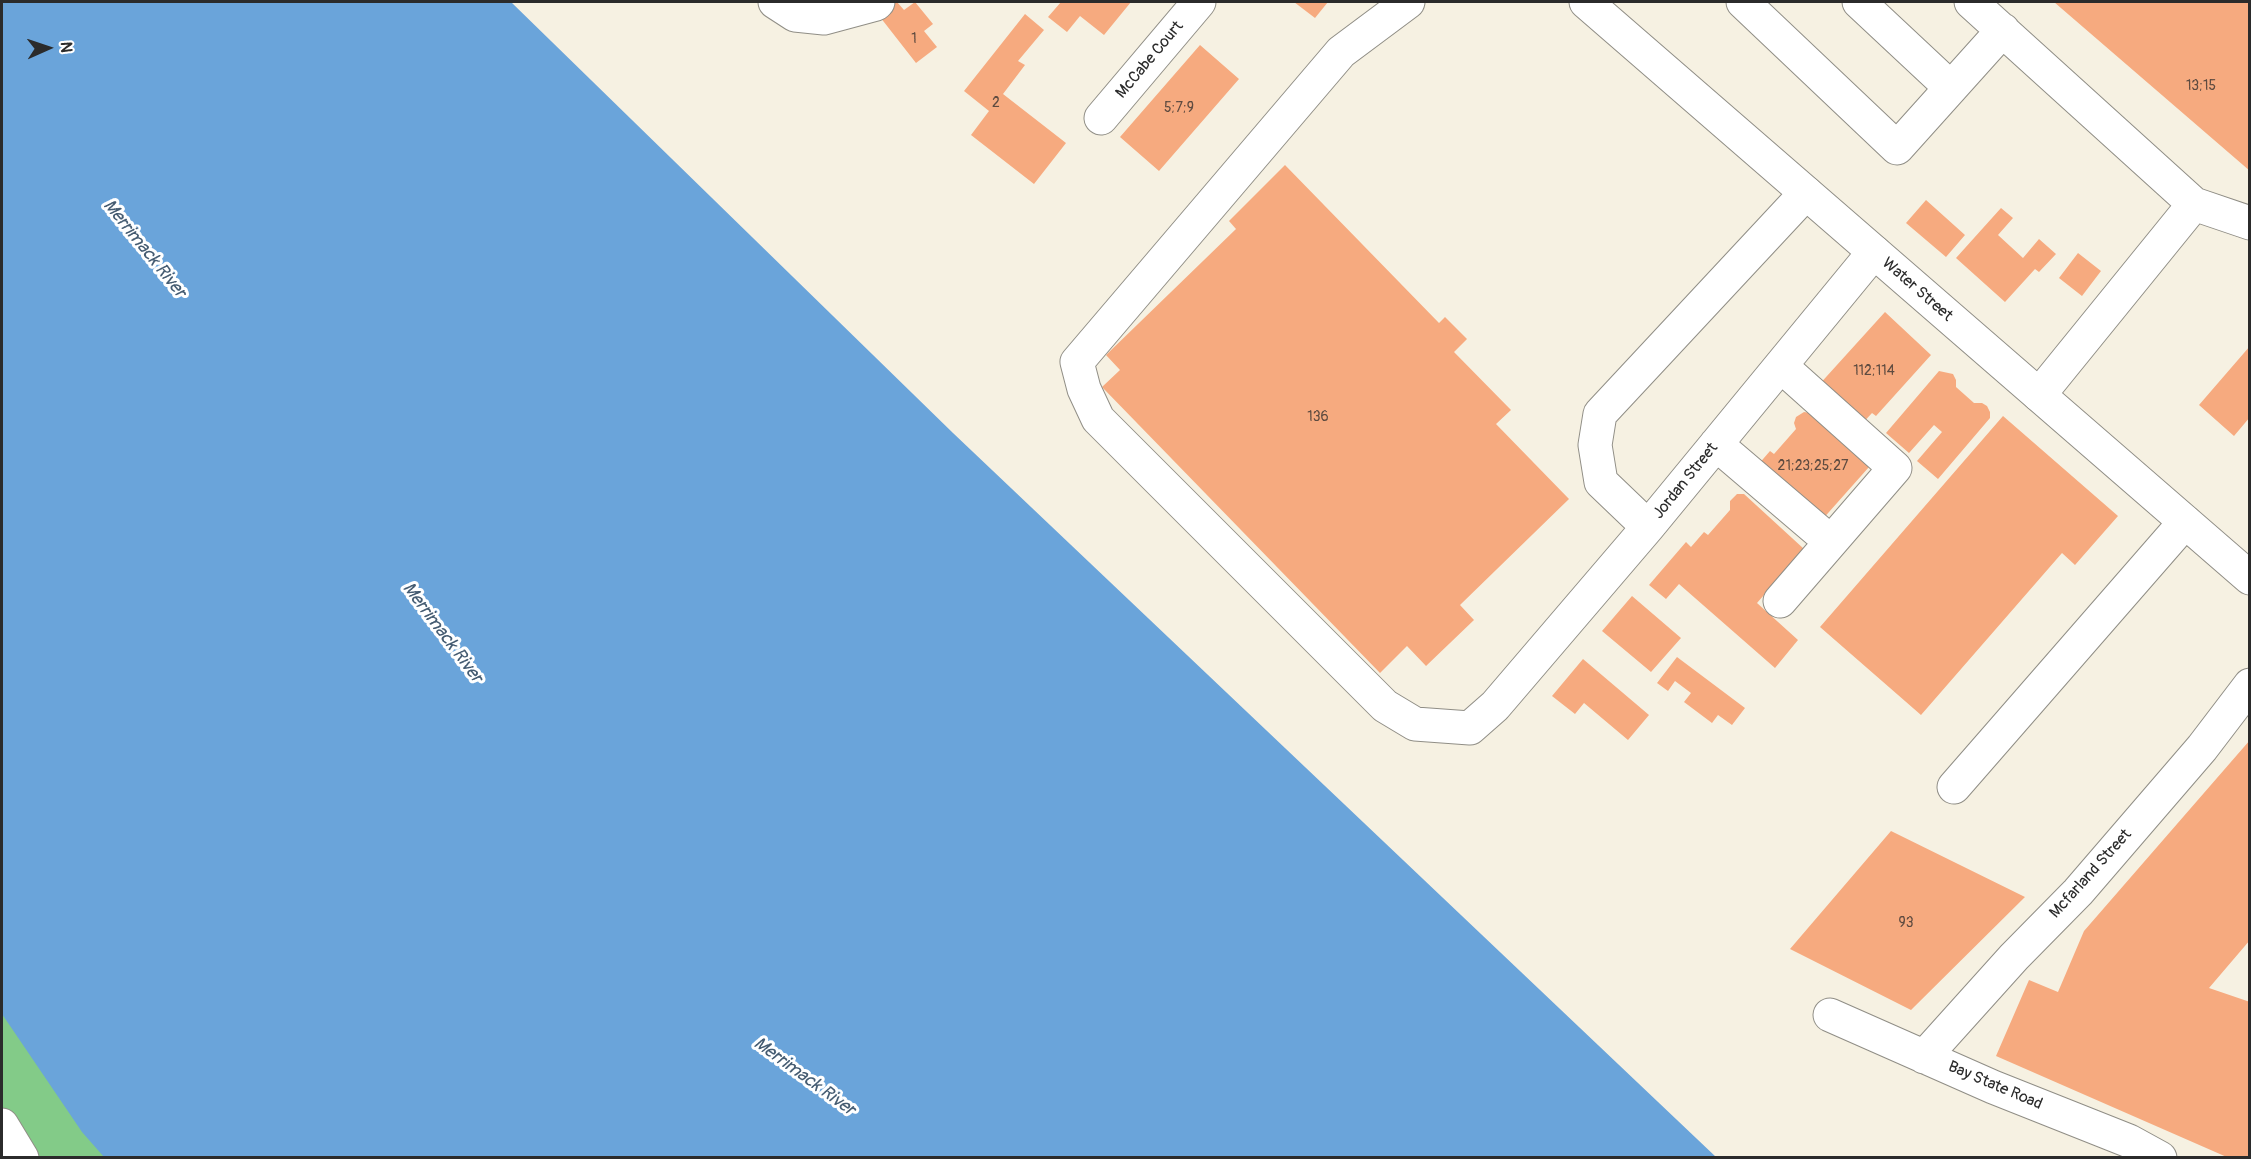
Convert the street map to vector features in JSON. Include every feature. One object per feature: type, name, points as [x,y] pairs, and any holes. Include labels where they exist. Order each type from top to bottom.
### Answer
[{"type":"street","points":[[775,2],[795,15],[824,18],[878,2]]},
{"type":"street","name":"McCabe Court","points":[[1101,118],[1199,2]]},
{"type":"street","name":"Jordan Street","points":[[1408,2],[1341,52],[1077,362],[1084,389],[1098,419],[1385,706],[1415,724],[1470,728],[1495,706],[1648,527],[1874,252]]},
{"type":"street","name":"Water Street","points":[[1586,2],[2250,578]]},
{"type":"street","points":[[1743,2],[1897,148],[2003,30]]},
{"type":"street","points":[[1859,2],[1951,88]]},
{"type":"street","points":[[1971,2],[2194,204],[2250,223]]},
{"type":"street","points":[[1648,527],[1601,482],[1595,445],[1600,414],[1806,193]]},
{"type":"street","points":[[2039,395],[2194,204]]},
{"type":"street","points":[[1780,366],[1895,468],[1780,601]]},
{"type":"street","points":[[1716,444],[1831,542]]},
{"type":"street","points":[[1954,788],[2185,522]]},
{"type":"street","name":"Mcfarland Street","points":[[1924,1057],[2014,957],[2078,892],[2202,748],[2250,685]]},
{"type":"street","name":"Bay State Road","points":[[1830,1015],[1993,1087],[2129,1141],[2160,1158]]},
{"type":"street","points":[[2,1125],[22,1158]]},
{"type":"green space","points":[[2,1001],[124,1157],[2,1157]]},
{"type":"water","name":"Merrimack River","points":[[2,2],[511,2],[953,433],[1716,1157],[104,1157],[82,1132],[2,1014]]},
{"type":"building","points":[[882,2],[897,2],[904,10],[915,2],[933,24],[924,31],[937,47],[916,63],[873,8]]},
{"type":"building","points":[[1061,2],[1131,2],[1104,35],[1080,16],[1067,32],[1048,17]]},
{"type":"building","points":[[1294,2],[1328,2],[1315,18]]},
{"type":"building","points":[[2054,2],[2250,2],[2250,171]]},
{"type":"building","points":[[1025,14],[1044,30],[1018,61],[1025,65],[1003,94],[1066,143],[1034,184],[971,135],[989,111],[964,91]]},
{"type":"building","points":[[1200,45],[1239,79],[1159,171],[1120,137]]},
{"type":"building","points":[[1285,165],[1439,323],[1445,317],[1467,339],[1454,352],[1511,410],[1496,424],[1569,499],[1460,605],[1474,620],[1426,666],[1407,646],[1380,673],[1102,387],[1120,370],[1106,355],[1236,229],[1229,221]]},
{"type":"building","points":[[1926,200],[1965,235],[1946,257],[1906,223]]},
{"type":"building","points":[[2001,208],[2013,218],[1998,235],[2023,258],[2039,239],[2056,254],[2039,272],[2035,269],[2005,302],[1956,258]]},
{"type":"building","points":[[2078,253],[2101,271],[2082,296],[2059,278]]},
{"type":"building","points":[[1885,312],[1931,355],[1876,416],[1872,413],[1860,426],[1817,387]]},
{"type":"building","points":[[2250,346],[2250,417],[2234,436],[2199,405]]},
{"type":"building","points":[[1939,371],[1953,374],[1956,387],[1974,403],[1987,406],[1990,418],[1938,479],[1917,461],[1942,432],[1934,425],[1909,453],[1886,433]]},
{"type":"building","points":[[1804,412],[1810,413],[1869,467],[1821,521],[1757,466],[1770,451],[1774,454],[1796,429],[1794,423],[1796,417]]},
{"type":"building","points":[[2003,416],[2118,516],[2075,565],[2062,553],[1921,715],[1820,627]]},
{"type":"building","points":[[1737,494],[1744,494],[1804,549],[1757,603],[1798,640],[1775,668],[1679,584],[1666,599],[1649,585],[1686,542],[1691,547],[1704,532],[1708,535],[1730,510],[1730,501]]},
{"type":"building","points":[[1632,596],[1681,638],[1651,672],[1602,631]]},
{"type":"building","points":[[1677,657],[1745,708],[1732,725],[1718,715],[1712,723],[1684,702],[1691,693],[1675,681],[1668,691],[1657,683]]},
{"type":"building","points":[[1583,659],[1649,715],[1628,740],[1584,703],[1575,714],[1552,696]]},
{"type":"building","points":[[2250,740],[2250,940],[2209,988],[2250,1002],[2250,1158],[2229,1158],[1996,1056],[2029,980],[2058,992],[2084,931]]},
{"type":"building","points":[[1891,831],[2025,897],[1911,1010],[1790,949]]}]
